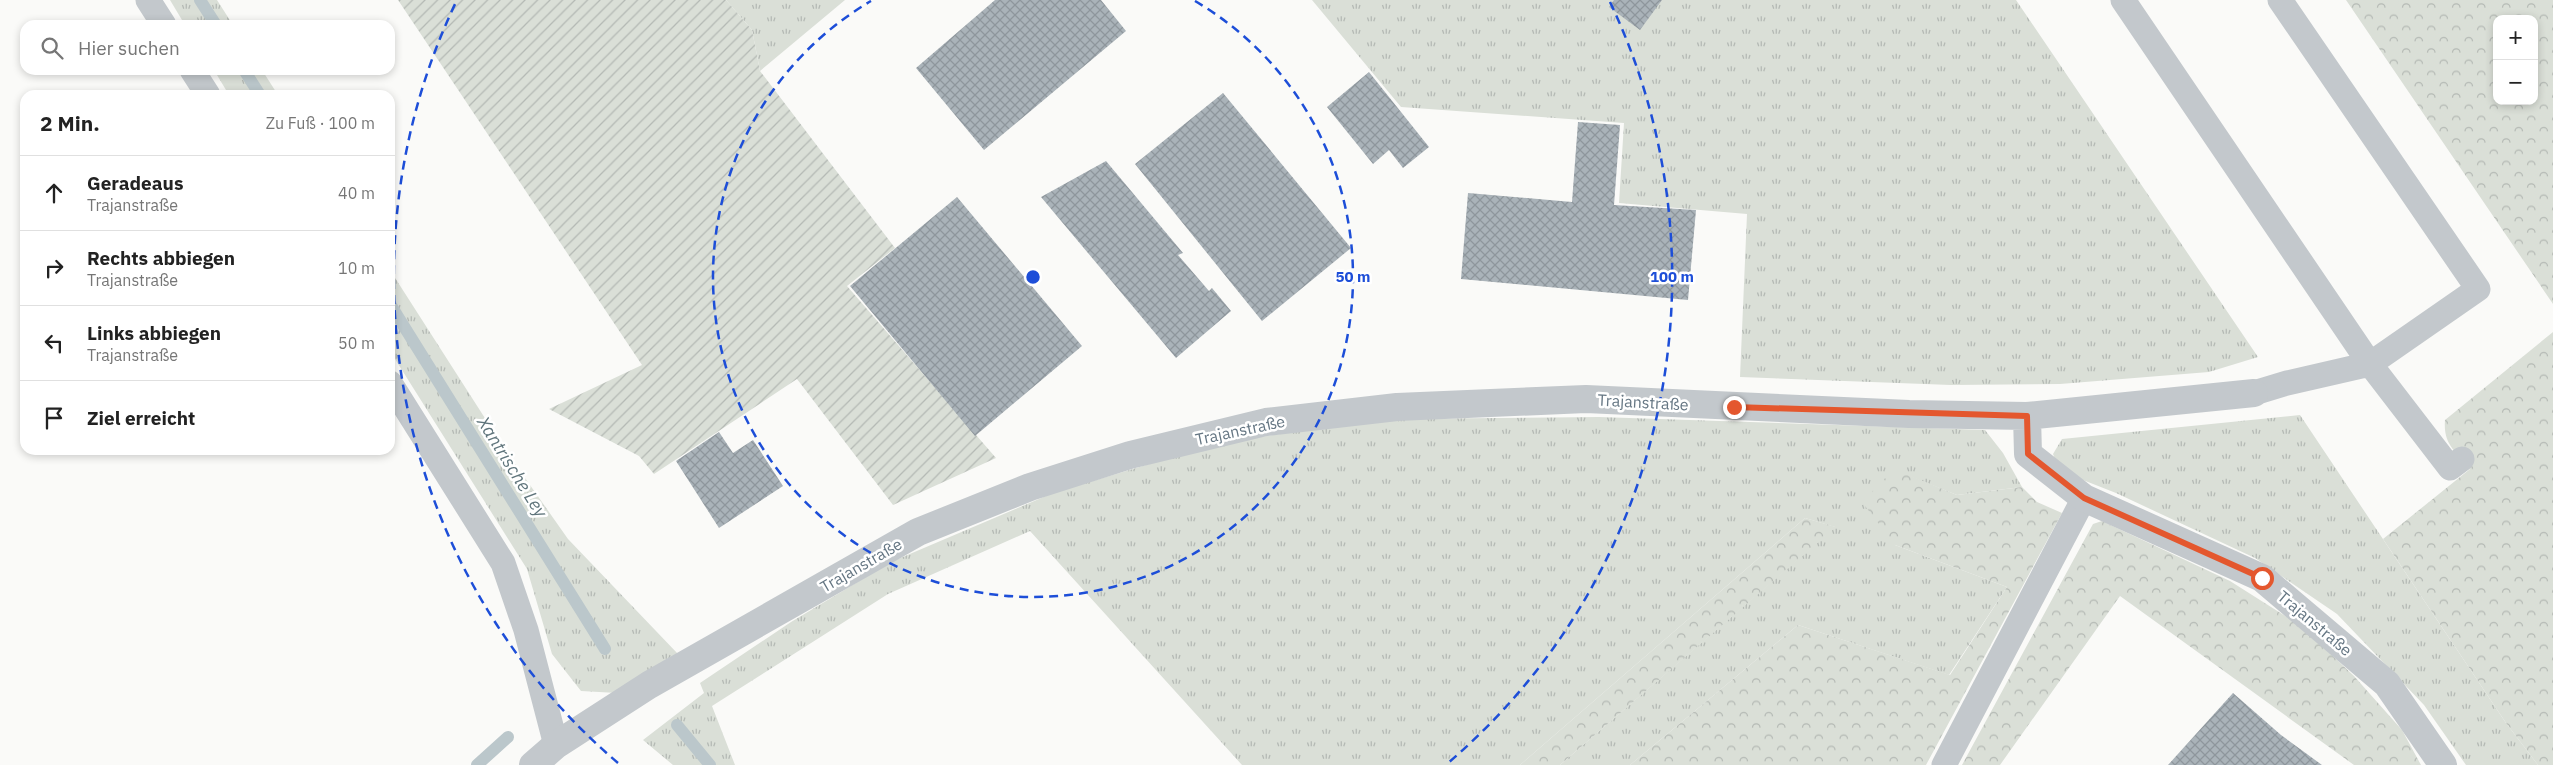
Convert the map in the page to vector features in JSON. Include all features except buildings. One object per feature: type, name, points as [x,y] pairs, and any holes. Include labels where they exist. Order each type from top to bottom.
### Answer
[{"type":"street","name":"Trajanstraße","points":[[533,765],[556,745],[649,685],[918,532],[1030,487],[1130,455],[1266,422],[1397,406],[1586,399],[1899,413],[2027,416],[2254,393]]},
{"type":"street","name":"Trajanstraße","points":[[2027,416],[2028,454],[2084,498],[2262,578],[2387,684],[2443,765]]},
{"type":"lane","points":[[148,0],[161,20]]},
{"type":"lane","points":[[2123,0],[2370,364],[2450,468],[2462,459]]},
{"type":"lane","points":[[2254,393],[2287,383],[2370,364],[2478,289],[2280,0]]},
{"type":"lane","points":[[195,75],[205,90]]},
{"type":"lane","points":[[395,391],[504,563],[526,630],[556,745]]},
{"type":"lane","points":[[1944,765],[2084,498]]},
{"type":"green space","points":[[170,0],[217,0],[230,20],[182,20]]},
{"type":"green space","points":[[398,0],[726,0],[752,30],[760,71],[895,248],[847,286],[996,458],[893,505],[797,379],[654,474],[639,456],[549,409],[642,365]]},
{"type":"green space","points":[[726,0],[845,0],[760,71],[752,30]]},
{"type":"green space","points":[[1312,0],[2016,0],[2258,357],[2209,372],[2060,384],[1951,385],[1740,377],[1747,214],[1619,203],[1624,123],[1401,107]]},
{"type":"green space","points":[[2346,0],[2553,0],[2553,304]]},
{"type":"green space","points":[[217,75],[265,75],[275,90],[226,90]]},
{"type":"green space","points":[[395,278],[506,451],[568,539],[678,654],[617,693],[581,691],[552,654],[527,569],[395,359]]},
{"type":"green space","points":[[2553,332],[2553,765],[2538,765],[2506,723],[2383,539],[2470,469],[2448,442],[2445,420]]},
{"type":"green space","points":[[2300,415],[2506,723],[2538,765],[2466,765],[2424,705],[2337,614],[2255,558],[2116,493],[2060,471],[2053,454],[2062,439]]},
{"type":"green space","points":[[1599,417],[1985,430],[2003,453],[2022,487],[1957,495],[1894,470],[1895,545],[2007,587],[1949,675],[1798,625],[1630,765],[1560,765],[1835,527],[1805,518],[1520,765],[1242,765],[1030,531],[888,594],[712,706],[735,765],[673,765],[643,740],[704,693],[700,683],[791,622],[891,562],[1053,493],[1219,443],[1383,419]]},
{"type":"green space","points":[[1894,469],[1957,495],[2022,487],[2037,502],[2062,513],[1926,765],[1630,765],[1798,625],[1950,675],[2007,587],[1895,545],[1862,502]]},
{"type":"green space","points":[[1805,518],[1836,527],[1560,765],[1520,765]]},
{"type":"green space","points":[[2102,521],[2230,581],[2301,626],[2354,676],[2402,730],[2421,765],[2354,765],[2120,596],[2000,765],[1962,765],[2093,524]]},
{"type":"waterway","name":"Xantrische Ley","points":[[200,0],[213,20]]},
{"type":"waterway","name":"Xantrische Ley","points":[[247,75],[257,90]]},
{"type":"waterway","name":"Xantrische Ley","points":[[395,312],[605,649]]},
{"type":"waterway","name":"Xantrische Ley","points":[[677,725],[710,765]]},
{"type":"waterway","points":[[477,765],[508,737]]},
{"type":"route","points":[[1734,407],[1909,414],[2027,416],[2028,454],[2084,498],[2262,578]]}]
